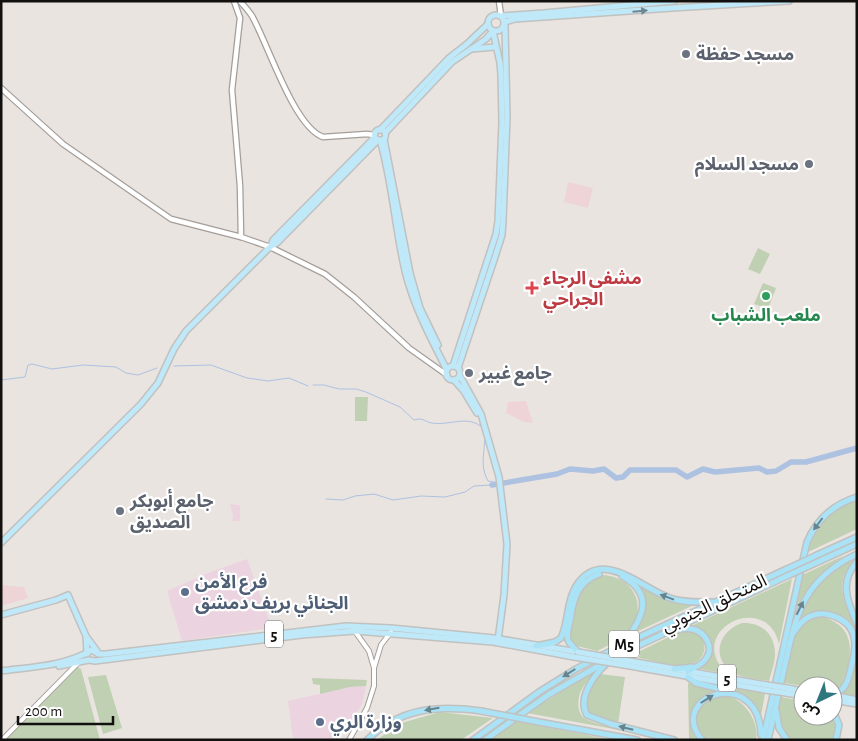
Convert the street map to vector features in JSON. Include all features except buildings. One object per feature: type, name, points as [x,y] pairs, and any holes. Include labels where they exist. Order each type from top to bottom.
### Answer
[{"type":"highway","points":[[762,740],[797,583],[810,537],[819,521],[829,512],[840,504],[857,497]]},
{"type":"highway","name":"المتحلق الجنوبي","points":[[473,740],[576,669],[622,645],[857,537]]},
{"type":"highway","name":"المتحلق الجنوبي","points":[[484,740],[554,691],[614,657],[857,544]]},
{"type":"highway","points":[[768,740],[790,638],[799,610],[812,589],[832,569],[857,554]]},
{"type":"highway","points":[[857,562],[849,574],[845,588],[848,606],[857,623]]},
{"type":"highway","points":[[536,646],[555,642],[561,638],[570,598],[577,584],[584,578],[601,570],[611,570],[625,575],[670,598],[685,602],[716,602]]},
{"type":"highway","points":[[576,654],[567,636],[572,605],[577,592],[584,582],[598,574],[625,575],[638,589],[642,600],[643,610],[638,625],[622,645]]},
{"type":"highway","points":[[790,638],[802,622],[819,614],[828,614],[838,618],[850,628],[855,643],[848,679],[843,688]]},
{"type":"highway","points":[[670,630],[690,629],[699,632],[706,638],[709,645],[709,654],[688,674],[696,682],[726,690],[746,700],[757,714],[762,740]]},
{"type":"highway","points":[[614,657],[599,672],[586,693],[584,701],[586,714],[610,724],[674,740]]},
{"type":"highway","points":[[674,669],[697,666]]},
{"type":"highway","points":[[702,740],[694,726],[694,715],[698,706],[710,696],[725,693],[736,695]]},
{"type":"highway","points":[[367,740],[375,732],[397,719],[416,712],[441,707],[480,711],[637,740]]},
{"type":"highway","points":[[775,707],[779,728],[787,740]]},
{"type":"highway","points":[[836,740],[839,726]]},
{"type":"main road","points":[[234,1],[240,18],[232,90],[240,186],[241,238]]},
{"type":"main road","points":[[240,1],[252,16],[290,98],[309,128],[317,135],[323,137],[367,134],[380,136]]},
{"type":"main road","points":[[451,369],[499,242],[504,221],[507,117],[505,24],[501,16],[499,1]]},
{"type":"main road","points":[[380,136],[449,58],[488,24],[492,16],[674,1]]},
{"type":"main road","points":[[3,541],[141,404],[158,383],[174,349],[186,331],[452,62],[486,39],[493,31],[501,30],[505,24],[515,19],[789,1]]},
{"type":"main road","points":[[488,24],[493,31],[500,63],[502,92],[500,187],[496,234],[448,378],[454,380],[463,390],[478,415],[498,477]]},
{"type":"main road","points":[[471,49],[495,47]]},
{"type":"main road","points":[[1,88],[63,144],[164,215],[172,219],[270,247],[326,274],[409,348],[460,373],[481,414],[490,439],[498,477],[504,522],[505,565],[496,640]]},
{"type":"main road","points":[[380,136],[403,259],[412,296],[429,336],[451,369]]},
{"type":"main road","points":[[454,380],[460,376]]},
{"type":"main road","points":[[1,614],[68,596],[97,655]]},
{"type":"main road","name":"5","points":[[1,673],[92,661],[97,655],[354,628],[496,640],[550,650]]},
{"type":"main road","points":[[86,636],[89,660]]},
{"type":"main road","name":"5","points":[[496,640],[787,691]]},
{"type":"main road","name":"5","points":[[1,673],[61,662],[88,654],[92,650],[97,655]]},
{"type":"main road","name":"5","points":[[624,662],[674,669],[688,674]]},
{"type":"main road","points":[[787,691],[793,691]]},
{"type":"main road","points":[[787,691],[793,693]]},
{"type":"main road","points":[[843,697],[857,700]]},
{"type":"main road","points":[[843,702],[857,704]]},
{"type":"street","points":[[349,740],[367,708],[374,686],[374,668],[369,651],[354,628]]},
{"type":"street","points":[[374,668],[382,645],[391,631]]},
{"type":"street","points":[[2,740],[79,662]]},
{"type":"shaded area","points":[[568,182],[593,188],[588,208],[564,202]]},
{"type":"shaded area","points":[[526,401],[533,423],[524,422],[506,413],[508,402]]},
{"type":"shaded area","points":[[230,504],[240,505],[240,521],[232,521],[233,516]]},
{"type":"shaded area","points":[[247,559],[272,628],[182,641],[167,591]]},
{"type":"shaded area","points":[[1,585],[24,587],[28,598],[1,606]]},
{"type":"shaded area","name":"وزارة الري","points":[[366,686],[362,705],[337,740],[293,740],[288,701],[350,687]]},
{"type":"green space","points":[[758,248],[770,254],[760,274],[748,269]]},
{"type":"green space","points":[[763,283],[776,288],[768,309],[754,304]]},
{"type":"green space","points":[[355,397],[368,397],[367,421],[355,421]]},
{"type":"green space","points":[[857,500],[857,529],[806,553],[814,535],[825,520],[839,508]]},
{"type":"green space","points":[[845,555],[828,568],[807,590],[792,617],[800,576]]},
{"type":"green space","points":[[857,555],[844,577],[842,590],[857,631],[857,697],[843,695],[856,650],[853,631],[832,615],[818,611],[804,617],[796,625],[801,612],[813,592],[836,570]]},
{"type":"green space","points":[[601,575],[612,576],[628,585],[634,593],[638,610],[635,620],[627,633],[615,642],[597,651],[573,645],[567,631],[581,584]]},
{"type":"green space","points":[[792,579],[779,644],[771,628],[759,619],[745,618],[732,622],[721,631],[715,643],[716,658],[727,674],[695,668],[707,658],[706,638],[689,627]]},
{"type":"green space","points":[[631,580],[662,597],[678,602],[696,604],[630,635],[638,624],[642,601]]},
{"type":"green space","points":[[823,617],[834,622],[842,628],[847,636],[850,654],[843,680],[843,676],[793,676],[793,684],[784,683],[790,651],[799,628],[804,623]]},
{"type":"green space","points":[[742,623],[761,627],[770,635],[773,641],[775,657],[769,681],[738,675],[726,667],[722,660],[720,646],[723,639],[727,632]]},
{"type":"green space","points":[[681,631],[695,633],[704,642],[704,651],[696,662],[678,665],[639,658],[640,651]]},
{"type":"green space","points":[[78,667],[81,669],[100,740],[6,740]]},
{"type":"green space","points":[[591,673],[594,673],[584,685],[579,695],[580,714],[586,719],[601,725],[646,735],[527,713]]},
{"type":"green space","points":[[600,674],[625,677],[618,724],[589,715],[586,702],[587,693]]},
{"type":"green space","points":[[106,675],[122,728],[103,734],[88,677]]},
{"type":"green space","points":[[312,678],[367,680],[366,686],[350,687],[320,694],[320,685],[313,684]]},
{"type":"green space","points":[[688,683],[720,691],[702,697],[693,708],[690,721],[693,734],[697,740],[689,739]]},
{"type":"green space","points":[[711,684],[765,694],[760,722],[745,698],[735,692]]},
{"type":"green space","points":[[721,696],[733,698],[748,710],[756,728],[756,740],[704,740],[694,720],[703,704],[710,699]]},
{"type":"green space","points":[[781,697],[793,699],[793,726],[836,726],[833,740],[787,740],[779,725],[778,714]]},
{"type":"green space","points":[[440,712],[493,718],[461,740],[377,740],[398,724]]},
{"type":"green space","points":[[515,721],[612,740],[489,740]]},
{"type":"waterway","points":[[1,380],[25,377],[28,365],[32,364],[52,369],[83,365],[116,367],[126,373],[138,375],[157,368]]},
{"type":"waterway","points":[[174,366],[211,365],[247,378],[268,381],[289,378],[308,386]]},
{"type":"waterway","points":[[313,385],[324,385],[339,389],[356,389],[366,392],[400,407],[414,420],[420,419],[439,424],[465,421],[477,424],[483,428]]},
{"type":"waterway","points":[[484,432],[483,462],[485,474],[488,481],[496,484]]},
{"type":"waterway","points":[[492,485],[557,474],[570,469],[593,471],[604,469],[616,478],[623,477],[630,470],[676,470],[687,477],[703,469],[715,472],[759,468],[767,472],[776,471],[791,462],[806,462],[857,448]]},
{"type":"waterway","points":[[326,499],[343,500],[355,496],[374,494],[393,500],[421,496],[445,497],[465,492],[474,486],[492,485]]},
{"type":"place","name":"مسجد حفظة","points":[[686,54]]},
{"type":"place","name":"مسجد السلام","points":[[809,164]]},
{"type":"place","name":"مشفى الرجاء الجراحي","points":[[532,288]]},
{"type":"place","name":"ملعب الشباب","points":[[766,296]]},
{"type":"place","name":"جامع غبير","points":[[469,373]]},
{"type":"place","name":"جامع أبوبكر الصديق","points":[[120,511]]},
{"type":"place","name":"فرع الأمن الجنائي بريف دمشق","points":[[185,592]]},
{"type":"place","name":"وزارة الري","points":[[320,722]]}]
